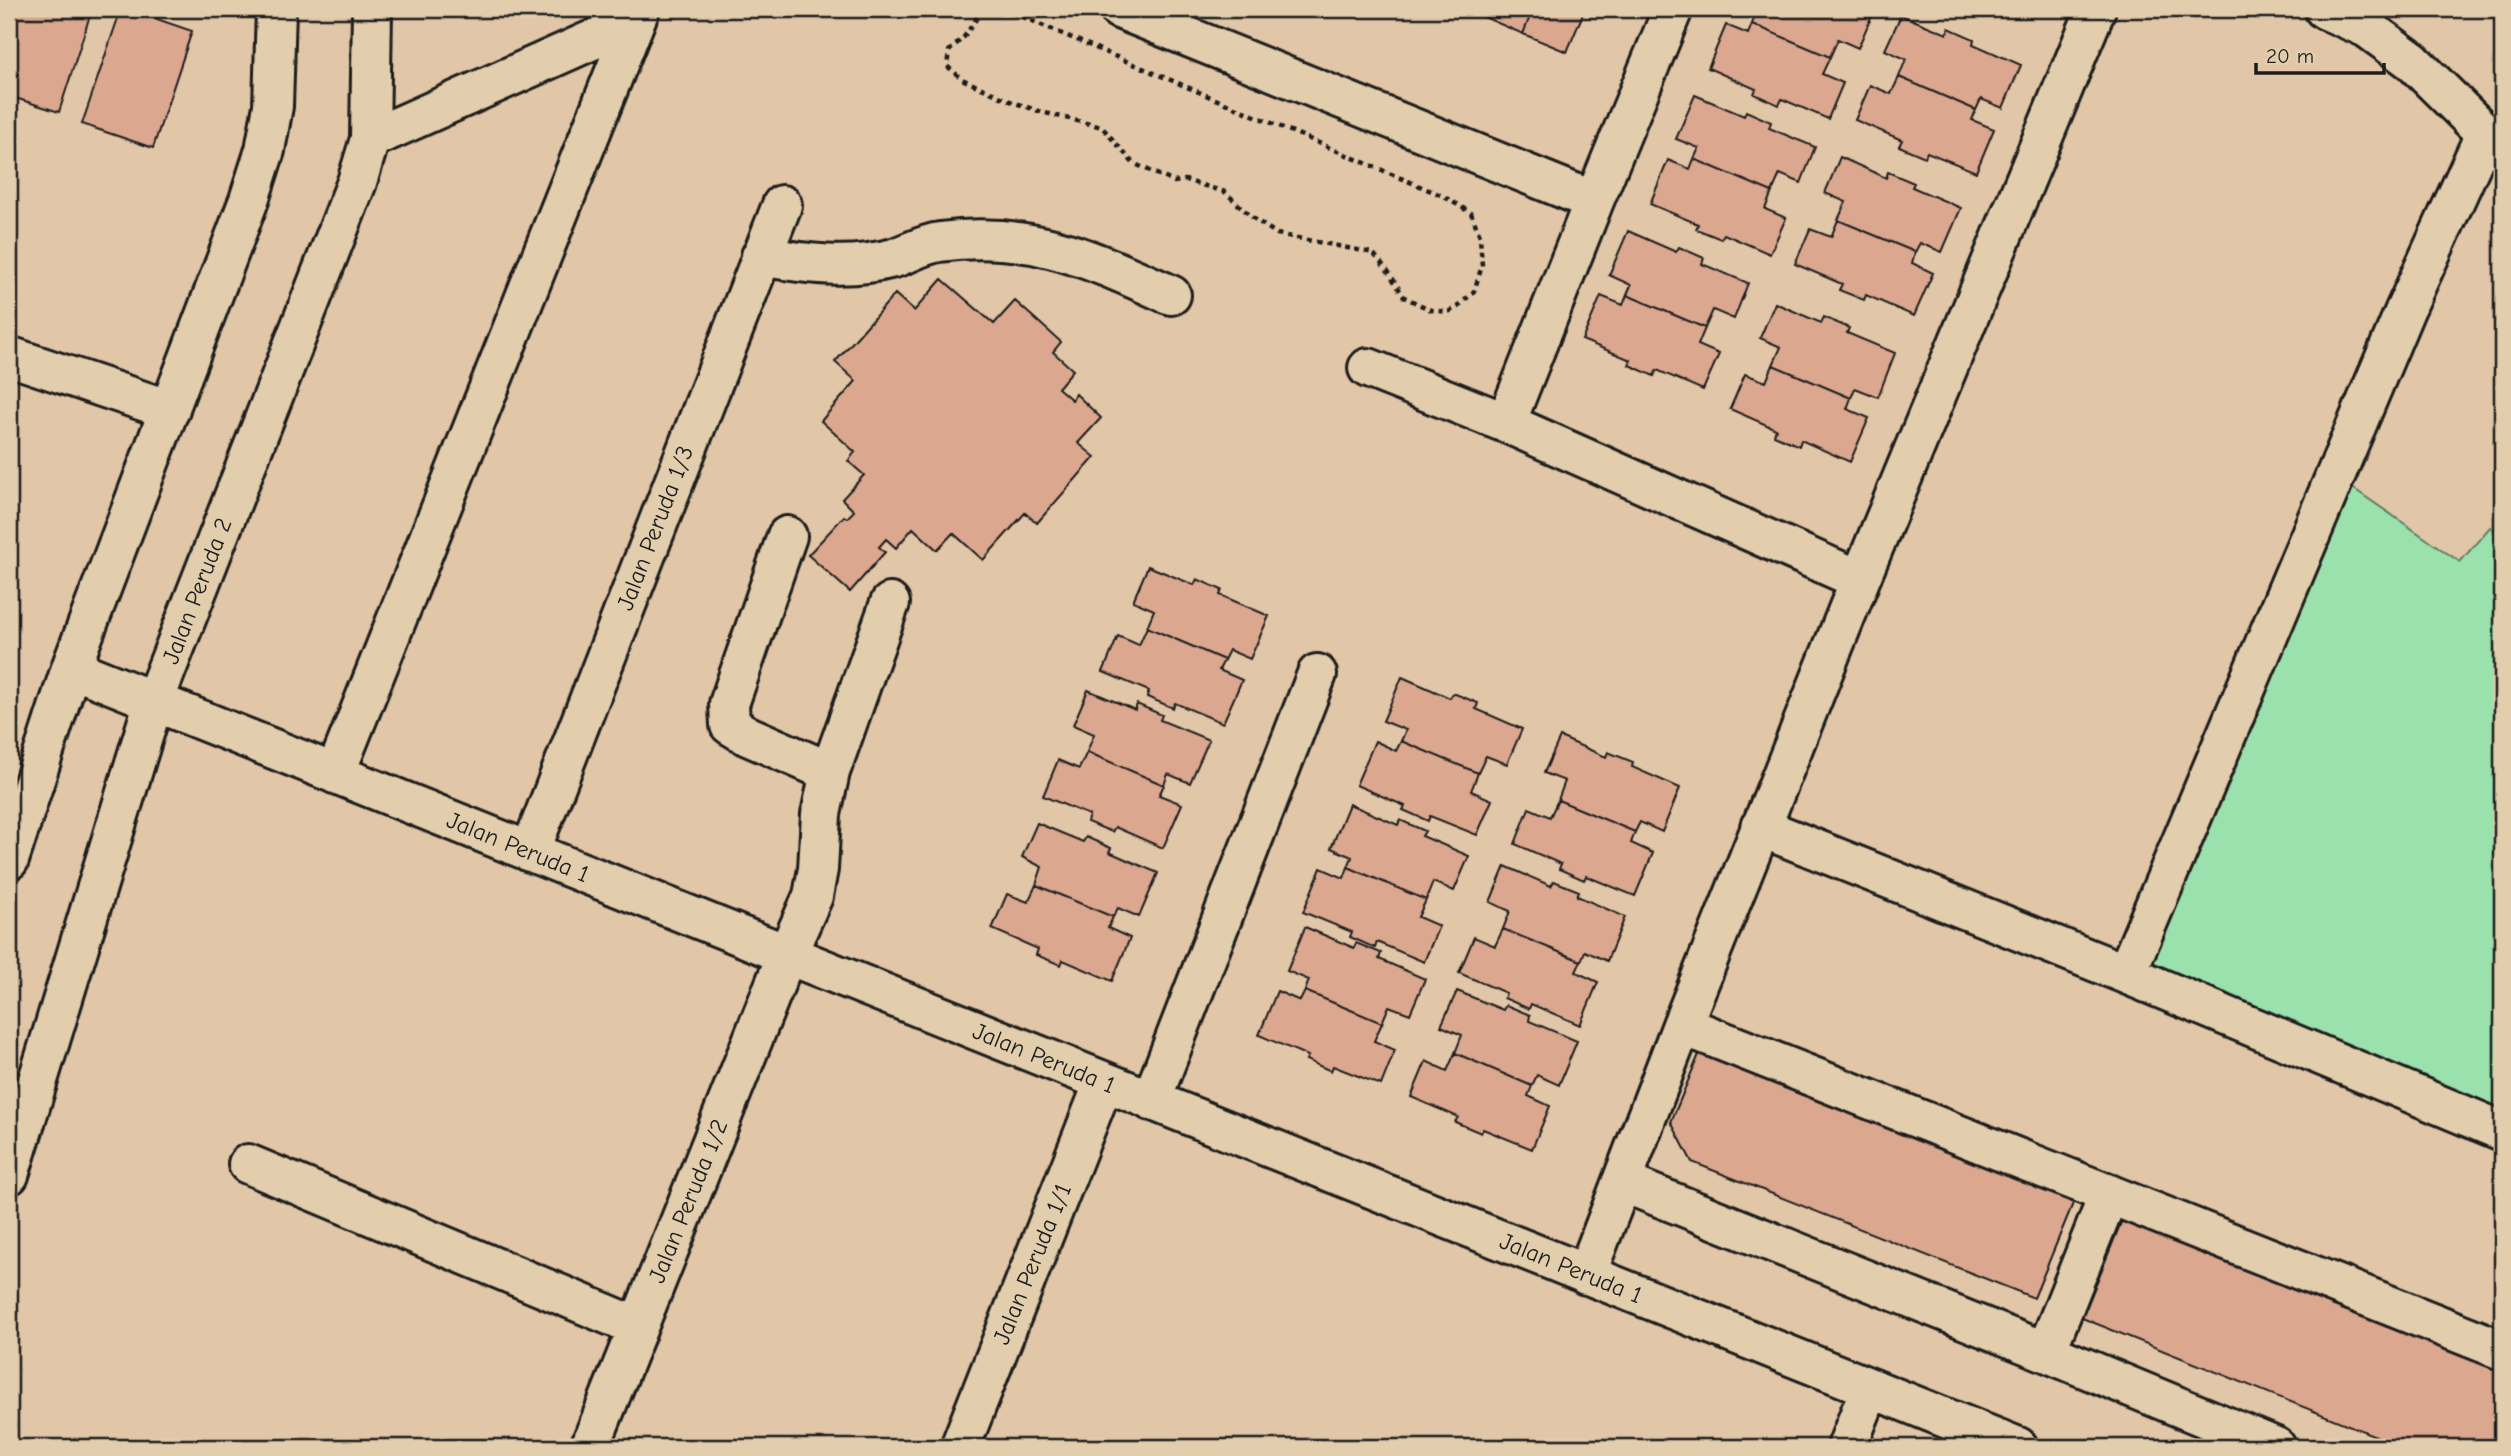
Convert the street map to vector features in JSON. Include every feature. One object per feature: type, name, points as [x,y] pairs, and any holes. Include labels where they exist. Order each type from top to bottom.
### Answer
[{"type":"street","points":[[9,860],[71,668],[249,200],[265,150],[273,106],[276,9]]},
{"type":"street","name":"Jalan Peruda 2","points":[[9,1175],[154,701],[357,182],[370,139],[372,9]]},
{"type":"street","points":[[1119,9],[1594,201]]},
{"type":"street","points":[[1506,423],[1673,9]]},
{"type":"street","points":[[1587,1275],[1760,827],[2096,9]]},
{"type":"street","points":[[2126,974],[2405,310],[2494,142],[2413,61],[2367,28],[2324,9]]},
{"type":"street","points":[[370,139],[638,15]]},
{"type":"street","points":[[335,774],[638,15]]},
{"type":"street","name":"Jalan Peruda 1/3","points":[[530,852],[782,205]]},
{"type":"street","points":[[761,256],[816,265],[855,265],[893,258],[937,242],[997,239],[1046,246],[1088,258],[1171,295]]},
{"type":"street","points":[[9,356],[170,410]]},
{"type":"street","points":[[1368,368],[1506,423],[1860,580]]},
{"type":"street","points":[[787,536],[729,704],[730,725],[748,736],[830,772]]},
{"type":"street","name":"Jalan Peruda 1/2","points":[[590,1447],[787,954],[813,896],[818,869],[821,814],[830,772],[890,604]]},
{"type":"street","name":"Jalan Peruda 1","points":[[71,668],[2018,1447]]},
{"type":"street","points":[[1151,1101],[1317,674]]},
{"type":"street","points":[[1760,827],[2126,974],[2502,1131]]},
{"type":"street","points":[[1682,1025],[2502,1350]]},
{"type":"street","name":"Jalan Peruda 1/1","points":[[973,1443],[1104,1082]]},
{"type":"street","points":[[248,1164],[638,1327]]},
{"type":"street","points":[[1622,1182],[2276,1447]]},
{"type":"street","points":[[2046,1352],[2109,1194]]},
{"type":"street","points":[[1847,1447],[1870,1388]]},
{"type":"path","points":[[983,9],[964,37],[949,51],[947,66],[962,79],[1041,112],[1102,127],[1133,163],[1174,182],[1185,180],[1225,191],[1253,218],[1277,234],[1373,253],[1404,297],[1431,310],[1448,312],[1458,307],[1474,291],[1482,266],[1480,236],[1471,213],[1443,196],[1004,9]]},
{"type":"green space","points":[[2344,482],[2460,562],[2490,527],[2502,534],[2502,1113],[2145,961]]},
{"type":"building","points":[[14,9],[92,9],[59,112],[9,96],[9,25]]},
{"type":"building","points":[[121,9],[192,31],[153,148],[82,124]]},
{"type":"building","points":[[1481,9],[1533,9],[1523,34],[1479,15]]},
{"type":"building","points":[[1533,9],[1585,9],[1567,52],[1523,34]]},
{"type":"building","points":[[1745,9],[1864,9],[1873,13],[1858,48],[1838,39],[1830,57],[1752,24],[1756,14]]},
{"type":"building","points":[[1901,15],[1947,34],[1949,28],[1974,39],[1973,44],[2021,65],[2003,108],[1981,99],[1976,110],[1899,77],[1906,59],[1885,50]]},
{"type":"building","points":[[1752,24],[1830,57],[1822,74],[1843,83],[1828,119],[1782,99],[1779,105],[1754,94],[1756,89],[1708,68],[1726,25],[1748,34]]},
{"type":"building","points":[[1899,77],[1976,110],[1972,120],[1994,129],[1976,172],[1927,152],[1925,157],[1899,146],[1902,140],[1855,120],[1870,85],[1891,94]]},
{"type":"building","points":[[1695,95],[1744,116],[1746,111],[1771,122],[1769,128],[1815,147],[1801,183],[1780,174],[1772,192],[1694,159],[1699,148],[1676,139]]},
{"type":"building","points":[[1840,157],[1886,178],[1888,172],[1914,183],[1912,187],[1961,208],[1942,252],[1920,243],[1915,252],[1838,220],[1846,202],[1825,193]]},
{"type":"building","points":[[1694,159],[1772,192],[1765,209],[1786,218],[1770,254],[1724,234],[1721,239],[1696,229],[1698,224],[1650,204],[1668,160],[1690,169]]},
{"type":"building","points":[[1838,220],[1915,252],[1912,263],[1933,273],[1914,316],[1866,295],[1864,300],[1839,290],[1842,284],[1795,264],[1810,229],[1831,237]]},
{"type":"building","points":[[1628,231],[1676,252],[1679,247],[1704,258],[1702,264],[1748,283],[1734,319],[1713,310],[1705,328],[1627,295],[1631,285],[1609,275]]},
{"type":"building","points":[[942,279],[994,324],[1015,301],[1061,342],[1053,352],[1073,370],[1058,388],[1072,400],[1076,394],[1101,418],[1078,443],[1095,457],[1037,523],[1025,513],[983,560],[953,533],[937,550],[913,528],[896,548],[886,539],[879,547],[885,552],[850,592],[808,555],[844,516],[847,518],[854,511],[842,499],[864,475],[848,461],[855,452],[821,421],[856,381],[835,362],[895,294],[914,311]]},
{"type":"building","points":[[1627,295],[1705,328],[1698,345],[1719,354],[1703,390],[1657,370],[1654,376],[1629,365],[1631,360],[1582,340],[1601,296],[1623,305]]},
{"type":"building","points":[[1775,303],[1821,323],[1824,317],[1849,328],[1847,333],[1895,353],[1878,397],[1855,388],[1851,398],[1773,365],[1781,347],[1760,338]]},
{"type":"building","points":[[1773,365],[1851,398],[1847,409],[1869,418],[1850,462],[1801,440],[1799,446],[1774,435],[1776,429],[1730,409],[1745,374],[1766,382]]},
{"type":"building","points":[[1148,566],[1194,585],[1197,579],[1222,590],[1220,595],[1269,616],[1250,659],[1229,650],[1224,660],[1147,627],[1154,610],[1133,601]]},
{"type":"building","points":[[1147,627],[1224,660],[1219,670],[1242,680],[1223,723],[1175,703],[1173,708],[1147,697],[1149,691],[1103,672],[1118,636],[1139,645]]},
{"type":"building","points":[[1402,677],[1450,698],[1453,693],[1478,703],[1476,709],[1522,729],[1507,764],[1486,756],[1478,773],[1401,741],[1406,730],[1383,721]]},
{"type":"building","points":[[1088,690],[1135,710],[1137,704],[1162,715],[1160,720],[1209,740],[1190,783],[1168,774],[1164,785],[1087,752],[1094,734],[1073,725]]},
{"type":"building","points":[[1560,737],[1606,757],[1608,752],[1633,762],[1632,767],[1680,788],[1662,832],[1640,822],[1635,832],[1558,800],[1565,781],[1544,773]]},
{"type":"building","points":[[1375,741],[1396,751],[1401,741],[1478,773],[1471,791],[1492,800],[1477,835],[1430,816],[1428,821],[1403,810],[1405,806],[1356,785]]},
{"type":"building","points":[[1087,752],[1164,785],[1159,795],[1182,804],[1163,848],[1115,827],[1112,832],[1087,822],[1089,815],[1043,796],[1058,760],[1079,769]]},
{"type":"building","points":[[1558,800],[1635,832],[1631,843],[1653,853],[1635,896],[1586,876],[1584,880],[1559,869],[1561,864],[1515,844],[1529,808],[1550,817]]},
{"type":"building","points":[[1349,804],[1398,825],[1400,820],[1425,831],[1422,836],[1469,856],[1454,891],[1433,882],[1426,900],[1348,867],[1352,857],[1331,848]]},
{"type":"building","points":[[1037,823],[1083,842],[1086,837],[1111,848],[1109,852],[1158,873],[1139,917],[1118,908],[1113,917],[1036,885],[1042,867],[1022,857]]},
{"type":"building","points":[[1505,866],[1551,886],[1554,881],[1579,891],[1577,896],[1625,917],[1607,961],[1585,951],[1581,961],[1503,929],[1510,911],[1490,902]]},
{"type":"building","points":[[1348,867],[1426,900],[1418,917],[1439,926],[1424,962],[1377,942],[1375,948],[1350,937],[1352,932],[1303,912],[1321,868],[1344,878]]},
{"type":"building","points":[[1036,885],[1113,917],[1108,928],[1130,938],[1112,981],[1063,960],[1061,965],[1036,955],[1038,949],[992,929],[1007,894],[1028,902]]},
{"type":"building","points":[[1305,927],[1354,948],[1356,943],[1381,953],[1379,959],[1425,979],[1410,1014],[1389,1006],[1382,1023],[1305,991],[1309,980],[1287,971]]},
{"type":"building","points":[[1503,929],[1581,961],[1576,972],[1598,982],[1580,1025],[1531,1004],[1529,1009],[1504,998],[1506,993],[1459,973],[1474,937],[1495,946]]},
{"type":"building","points":[[1277,991],[1300,1001],[1305,991],[1382,1023],[1374,1041],[1395,1050],[1381,1085],[1333,1066],[1331,1071],[1306,1060],[1308,1056],[1259,1035]]},
{"type":"building","points":[[1457,991],[1503,1010],[1506,1005],[1530,1015],[1529,1021],[1577,1041],[1559,1085],[1537,1075],[1532,1086],[1455,1053],[1462,1035],[1441,1026]]},
{"type":"building","points":[[1702,1047],[2076,1196],[2034,1298],[1692,1162],[1671,1122]]},
{"type":"building","points":[[1455,1053],[1532,1086],[1528,1096],[1550,1106],[1532,1149],[1483,1129],[1481,1133],[1455,1122],[1458,1117],[1411,1097],[1426,1061],[1447,1071]]},
{"type":"building","points":[[2124,1215],[2502,1368],[2502,1423],[2493,1447],[2403,1447],[2082,1318]]}]
